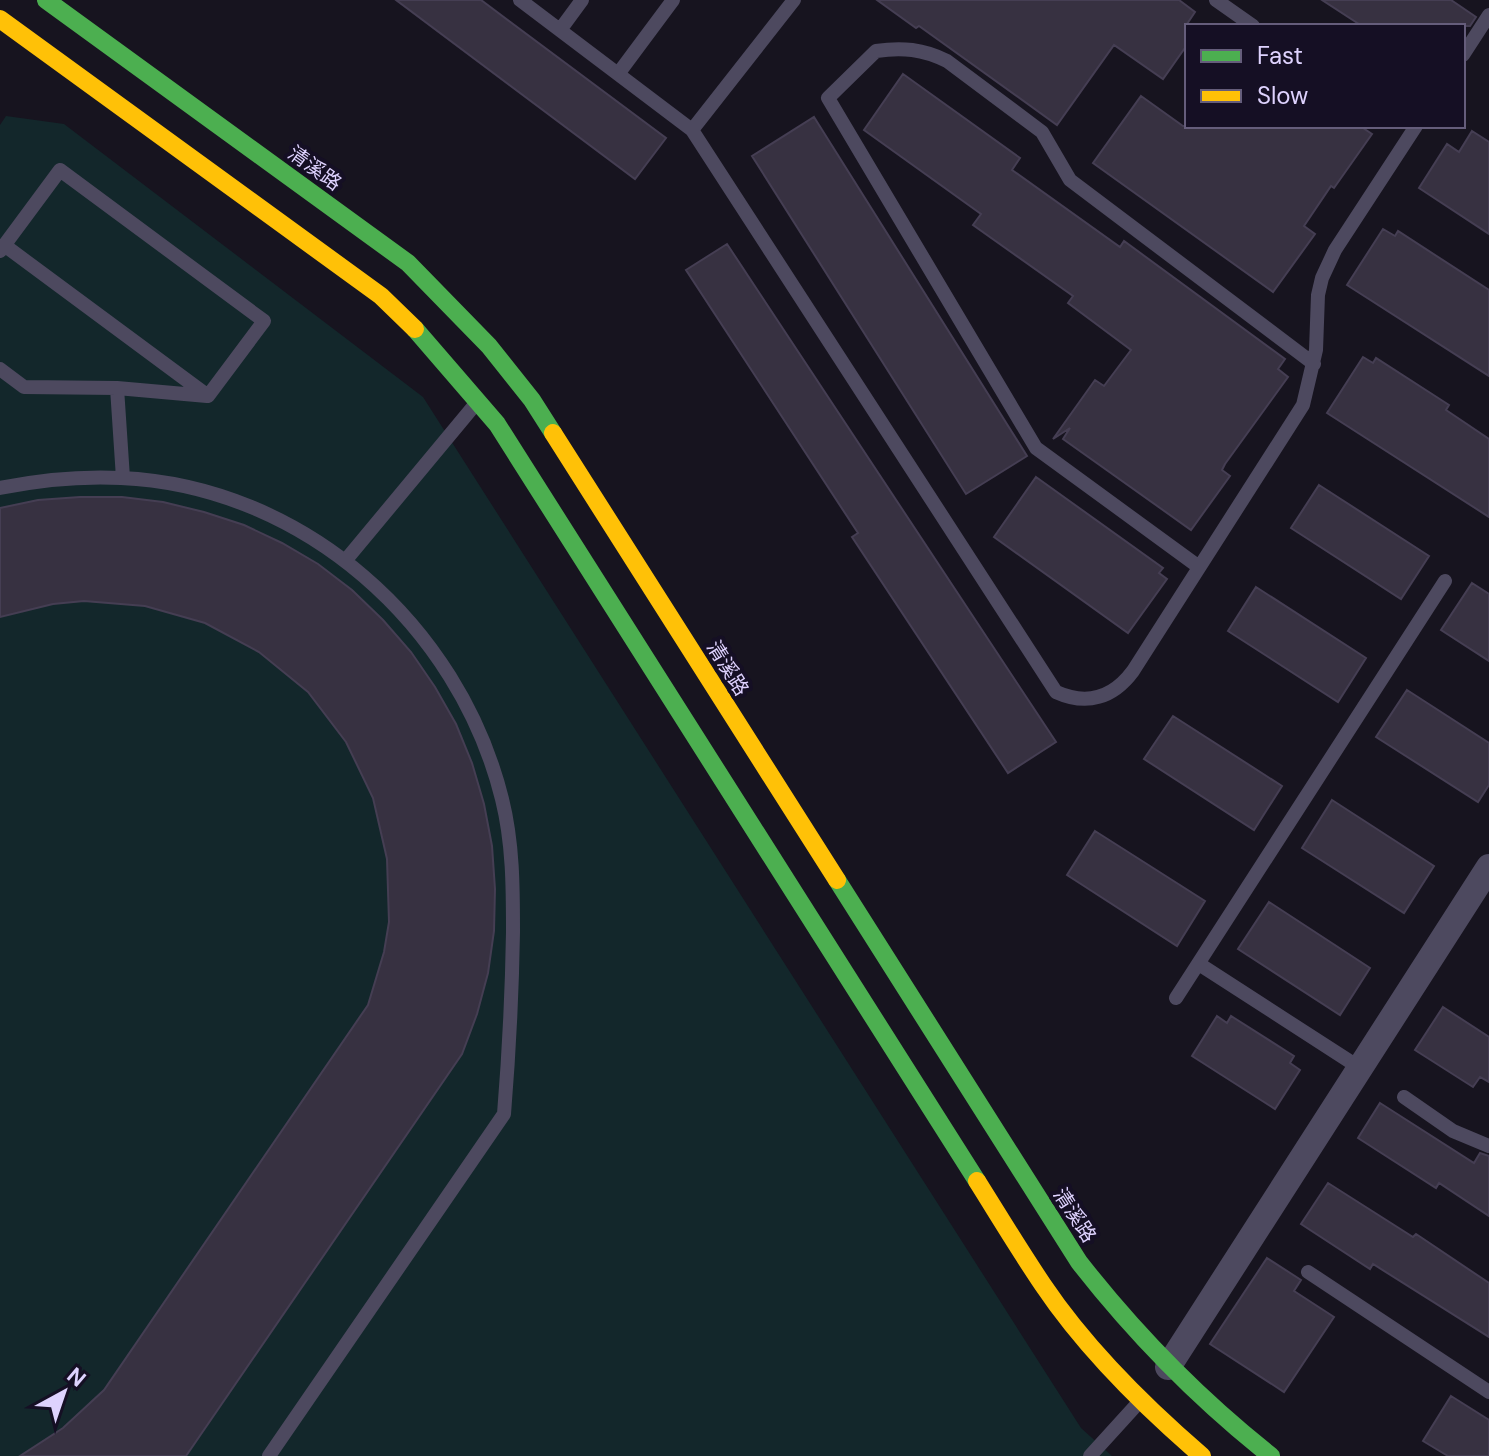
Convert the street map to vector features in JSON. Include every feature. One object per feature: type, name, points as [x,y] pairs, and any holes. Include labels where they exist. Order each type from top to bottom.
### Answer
[{"type":"street","name":"清溪路","points":[[46,0],[408,263],[469,322],[505,364],[532,400],[1079,1262],[1133,1331],[1168,1367],[1211,1408],[1271,1456]]},
{"type":"street","points":[[4,19],[381,296],[435,349],[479,400],[1044,1287],[1101,1359],[1140,1401],[1202,1456]]},
{"type":"street","points":[[1168,1367],[1489,867]]},
{"type":"lane","points":[[520,0],[692,130],[1056,692],[1084,700],[1098,699],[1124,683],[1303,405],[1314,364],[1319,323],[1318,295],[1322,278],[1335,250],[1415,128]]},
{"type":"lane","points":[[560,30],[582,0]]},
{"type":"lane","points":[[618,74],[673,0]]},
{"type":"lane","points":[[692,130],[794,0]]},
{"type":"lane","points":[[1216,0],[1250,24]]},
{"type":"lane","points":[[1465,52],[1489,15]]},
{"type":"lane","points":[[1199,567],[1036,448],[828,98],[876,51],[912,49],[947,61],[1042,132],[1070,180],[1314,364]]},
{"type":"lane","points":[[60,170],[264,321],[208,396],[2,248],[60,170]]},
{"type":"lane","points":[[0,369],[24,387],[117,388],[208,396]]},
{"type":"lane","points":[[117,388],[123,478]]},
{"type":"lane","points":[[345,561],[479,400]]},
{"type":"lane","points":[[0,488],[79,477],[123,478],[181,486],[251,508],[291,526],[345,561],[397,606],[426,640],[452,677],[473,716],[503,800],[511,844],[513,911],[510,1033],[504,1114],[269,1456]]},
{"type":"lane","points":[[1176,998],[1445,581]]},
{"type":"lane","points":[[1199,964],[1360,1068]]},
{"type":"lane","points":[[1404,1097],[1453,1131],[1489,1146]]},
{"type":"lane","points":[[1308,1272],[1489,1392]]},
{"type":"lane","points":[[1090,1456],[1140,1401]]},
{"type":"green space","points":[[6,116],[64,124],[423,397],[1081,1428],[1112,1456],[0,1456],[0,125]]},
{"type":"building","points":[[396,0],[481,0],[666,138],[635,179]]},
{"type":"building","points":[[877,0],[1179,0],[1195,12],[1185,24],[1185,48],[1163,79],[1114,45],[1057,125],[919,26],[916,28]]},
{"type":"building","points":[[1322,0],[1451,0],[1476,17],[1470,26],[1359,24]]},
{"type":"building","points":[[903,74],[1020,158],[1012,170],[1120,247],[1124,241],[1285,359],[1278,369],[1288,377],[1225,464],[1222,470],[1230,476],[1191,530],[1063,439],[1070,428],[1053,439],[1095,380],[1104,386],[1131,350],[1068,303],[1073,296],[973,225],[981,214],[864,130]]},
{"type":"building","points":[[1141,96],[1185,128],[1363,128],[1372,134],[1304,226],[1315,234],[1273,292],[1093,163]]},
{"type":"building","points":[[814,117],[1027,456],[966,494],[752,156]]},
{"type":"building","points":[[1472,131],[1489,142],[1489,234],[1419,188],[1447,144],[1459,152]]},
{"type":"building","points":[[1383,229],[1395,236],[1398,231],[1489,290],[1489,376],[1347,285]]},
{"type":"building","points":[[727,244],[1056,742],[1008,773],[852,537],[858,533],[686,270]]},
{"type":"building","points":[[1363,357],[1373,363],[1376,358],[1449,405],[1446,410],[1489,439],[1489,517],[1327,413]]},
{"type":"building","points":[[1036,477],[1163,568],[1159,573],[1167,579],[1128,633],[994,537]]},
{"type":"building","points":[[1319,485],[1429,556],[1401,599],[1291,528]]},
{"type":"building","points":[[122,497],[163,502],[244,525],[318,564],[352,590],[411,652],[456,724],[472,763],[492,846],[494,931],[488,973],[462,1054],[186,1456],[20,1456],[63,1428],[104,1390],[368,1005],[384,952],[389,922],[387,859],[373,798],[346,742],[308,692],[259,652],[205,623],[145,606],[84,601],[53,604],[0,617],[0,508],[38,500]]},
{"type":"building","points":[[1472,583],[1489,594],[1489,661],[1441,630]]},
{"type":"building","points":[[1256,587],[1366,658],[1338,702],[1228,631]]},
{"type":"building","points":[[1407,690],[1489,743],[1489,785],[1478,802],[1376,737]]},
{"type":"building","points":[[1173,716],[1282,786],[1254,830],[1144,759]]},
{"type":"building","points":[[1332,800],[1434,866],[1404,913],[1302,848]]},
{"type":"building","points":[[1095,831],[1205,901],[1177,946],[1067,875]]},
{"type":"building","points":[[1269,902],[1370,968],[1340,1015],[1238,949]]},
{"type":"building","points":[[1443,1007],[1489,1037],[1489,1082],[1480,1077],[1473,1087],[1415,1050]]},
{"type":"building","points":[[1217,1016],[1227,1023],[1231,1016],[1294,1056],[1290,1063],[1300,1070],[1275,1109],[1192,1056]]},
{"type":"building","points":[[1380,1103],[1474,1163],[1480,1153],[1489,1156],[1489,1216],[1439,1183],[1436,1188],[1358,1138]]},
{"type":"building","points":[[1328,1183],[1413,1237],[1416,1234],[1489,1283],[1489,1337],[1373,1264],[1370,1269],[1301,1224]]},
{"type":"building","points":[[1267,1258],[1301,1280],[1294,1291],[1334,1317],[1284,1392],[1210,1344]]},
{"type":"building","points":[[1451,1396],[1489,1420],[1489,1456],[1448,1456],[1423,1441]]},
{"type":"traffic: fast","points":[[46,0],[408,263],[489,346],[532,400],[553,433]]},
{"type":"traffic: fast","points":[[415,329],[497,424],[977,1181]]},
{"type":"traffic: fast","points":[[837,880],[1079,1262],[1169,1365],[1271,1456]]},
{"type":"traffic: slow","points":[[0,19],[381,296],[415,329]]},
{"type":"traffic: slow","points":[[553,433],[837,880]]},
{"type":"traffic: slow","points":[[977,1181],[1043,1285],[1078,1332],[1138,1397],[1202,1456]]}]
